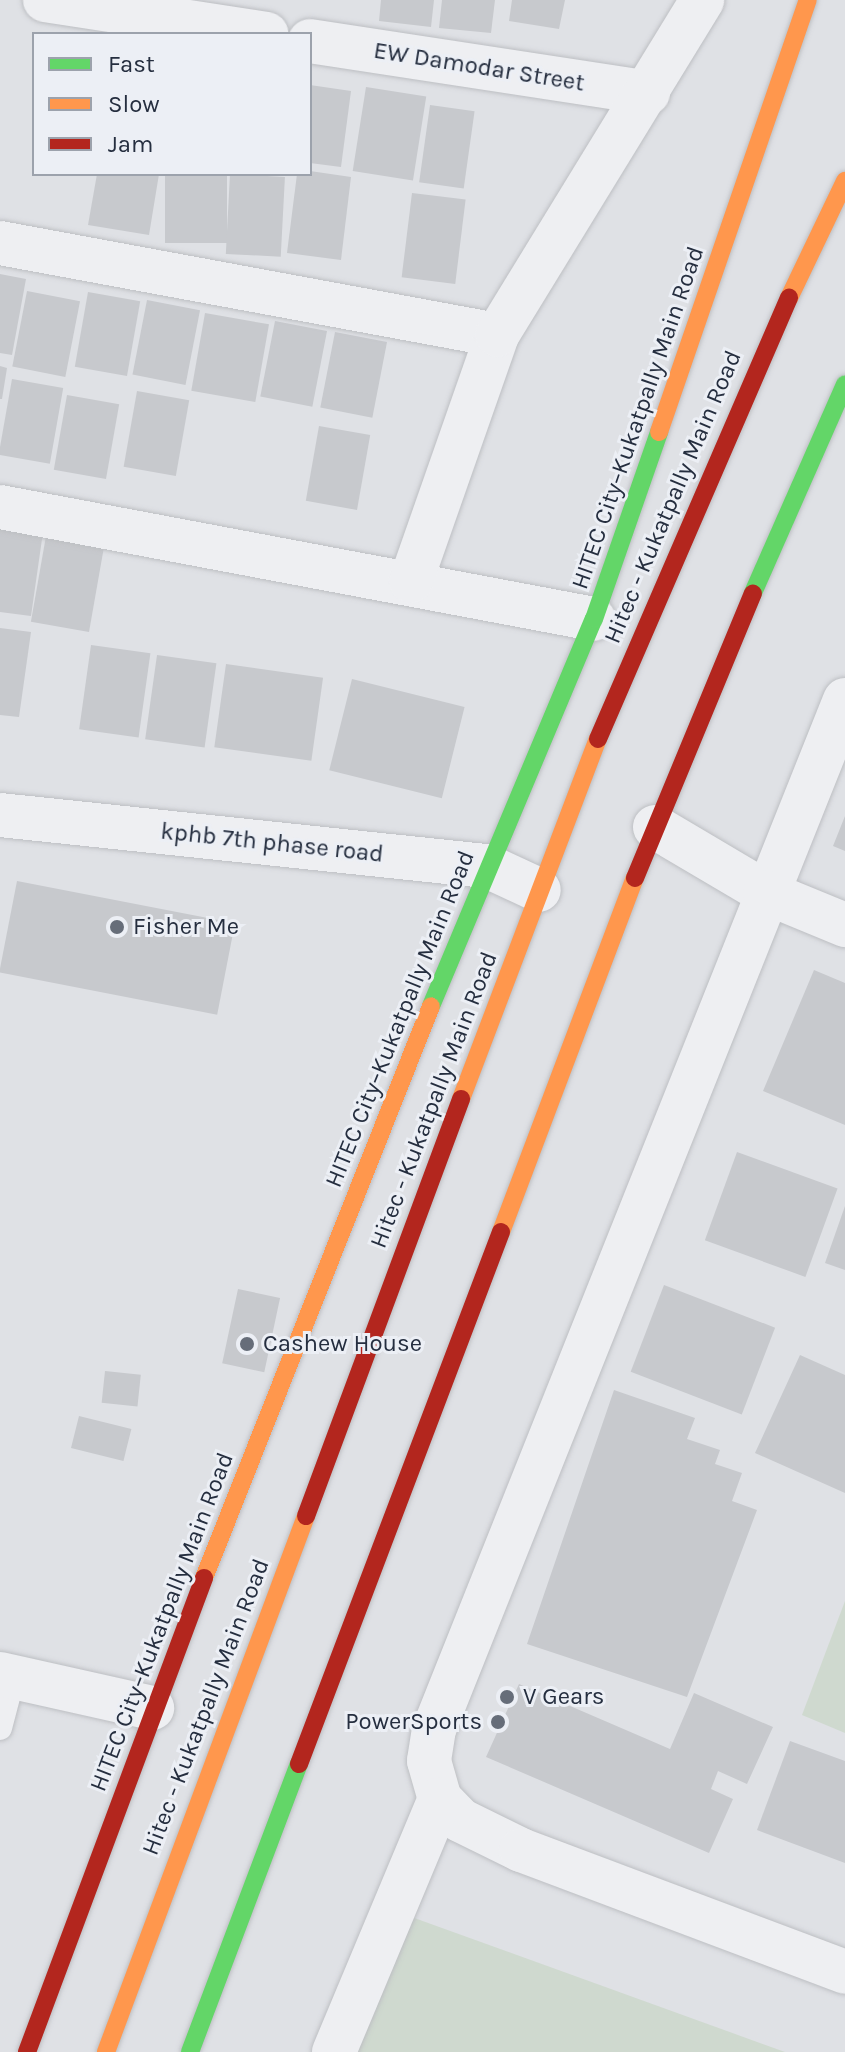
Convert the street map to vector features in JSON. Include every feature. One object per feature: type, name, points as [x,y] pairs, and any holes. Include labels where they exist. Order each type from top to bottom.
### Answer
[{"type":"main road","name":"HITEC City–Kukatpally Main Road","points":[[27,2052],[152,1708],[487,866],[594,619],[808,0]]},
{"type":"main road","name":"Hitec - Kukatpally Main Road","points":[[106,2052],[539,890],[639,634],[748,382],[845,181]]},
{"type":"main road","points":[[190,2052],[655,827],[845,384]]},
{"type":"street","points":[[45,0],[253,32]]},
{"type":"street","points":[[411,581],[497,335],[648,93],[702,0]]},
{"type":"street","name":"EW Damodar Street","points":[[312,41],[648,93]]},
{"type":"street","points":[[0,243],[497,335]]},
{"type":"street","points":[[0,507],[411,581],[594,619]]},
{"type":"street","points":[[845,700],[765,892],[434,1729],[429,1761],[440,1799],[460,1820],[521,1850],[845,1972]]},
{"type":"street","name":"kphb 7th phase road","points":[[0,815],[487,866],[539,890]]},
{"type":"street","points":[[655,827],[765,892],[845,925]]},
{"type":"street","points":[[7,1676],[152,1708]]},
{"type":"street","points":[[334,2052],[440,1799]]},
{"type":"lane","points":[[0,1728],[7,1676]]},
{"type":"shaded area","points":[[845,1601],[845,1733],[802,1715]]},
{"type":"shaded area","points":[[406,1915],[785,2052],[354,2052]]},
{"type":"building","points":[[381,0],[434,0],[431,27],[379,21]]},
{"type":"building","points":[[442,0],[495,0],[491,33],[439,28]]},
{"type":"building","points":[[512,0],[565,0],[559,29],[509,21]]},
{"type":"building","points":[[312,85],[351,91],[341,167],[312,163]]},
{"type":"building","points":[[366,87],[426,97],[413,180],[353,171]]},
{"type":"building","points":[[430,105],[475,111],[464,189],[419,182]]},
{"type":"building","points":[[312,171],[351,177],[341,260],[287,253],[297,176],[312,176]]},
{"type":"building","points":[[97,176],[159,176],[149,235],[88,225]]},
{"type":"building","points":[[165,176],[227,176],[227,243],[165,243]]},
{"type":"building","points":[[230,176],[285,177],[281,257],[226,254]]},
{"type":"building","points":[[412,193],[466,200],[455,284],[402,277]]},
{"type":"building","points":[[0,274],[26,279],[12,355],[0,353]]},
{"type":"building","points":[[27,291],[80,301],[65,377],[12,367]]},
{"type":"building","points":[[88,292],[140,301],[127,376],[75,367]]},
{"type":"building","points":[[147,300],[200,310],[186,385],[132,375]]},
{"type":"building","points":[[205,313],[269,324],[255,402],[191,391]]},
{"type":"building","points":[[275,321],[327,331],[312,407],[260,397]]},
{"type":"building","points":[[335,332],[387,342],[372,418],[320,408]]},
{"type":"building","points":[[0,366],[7,368],[2,399],[0,399]]},
{"type":"building","points":[[12,379],[63,388],[50,464],[0,455]]},
{"type":"building","points":[[137,391],[189,400],[176,476],[124,467]]},
{"type":"building","points":[[67,395],[119,404],[106,479],[54,470]]},
{"type":"building","points":[[319,426],[370,435],[357,510],[306,501]]},
{"type":"building","points":[[0,526],[43,532],[31,616],[0,612]]},
{"type":"building","points":[[46,536],[104,546],[89,632],[31,622]]},
{"type":"building","points":[[0,628],[31,632],[19,717],[0,715]]},
{"type":"building","points":[[91,645],[150,653],[139,738],[79,729]]},
{"type":"building","points":[[157,655],[216,663],[205,748],[145,739]]},
{"type":"building","points":[[226,664],[323,678],[311,761],[214,747]]},
{"type":"building","points":[[352,679],[465,707],[442,798],[329,770]]},
{"type":"building","points":[[845,816],[845,851],[833,846]]},
{"type":"building","points":[[17,881],[235,923],[217,1015],[0,972]]},
{"type":"building","points":[[814,970],[845,983],[845,1125],[763,1091]]},
{"type":"building","points":[[737,1152],[838,1189],[805,1277],[705,1240]]},
{"type":"building","points":[[845,1206],[845,1270],[825,1263]]},
{"type":"building","points":[[664,1285],[775,1328],[742,1414],[631,1372]]},
{"type":"building","points":[[238,1289],[280,1298],[264,1372],[222,1363]]},
{"type":"building","points":[[800,1355],[845,1375],[845,1493],[755,1453]]},
{"type":"building","points":[[105,1371],[141,1375],[137,1407],[102,1403]]},
{"type":"building","points":[[614,1390],[695,1418],[687,1439],[720,1450],[715,1464],[742,1473],[732,1501],[757,1510],[687,1697],[527,1644]]},
{"type":"building","points":[[79,1416],[131,1429],[123,1461],[71,1448]]},
{"type":"building","points":[[519,1684],[670,1749],[694,1693],[773,1727],[747,1784],[718,1771],[711,1789],[733,1799],[709,1853],[486,1757]]},
{"type":"building","points":[[790,1741],[845,1761],[845,1863],[757,1830]]},
{"type":"traffic: fast","points":[[753,593],[845,384]]},
{"type":"traffic: fast","points":[[431,1006],[594,619],[659,432]]},
{"type":"traffic: fast","points":[[190,2052],[299,1764]]},
{"type":"traffic: slow","points":[[659,432],[808,0]]},
{"type":"traffic: slow","points":[[789,298],[845,181]]},
{"type":"traffic: slow","points":[[461,1099],[598,739]]},
{"type":"traffic: slow","points":[[501,1232],[635,878]]},
{"type":"traffic: slow","points":[[204,1578],[431,1006]]},
{"type":"traffic: slow","points":[[106,2052],[306,1516]]},
{"type":"traffic: jam","points":[[598,739],[789,298]]},
{"type":"traffic: jam","points":[[635,878],[753,593]]},
{"type":"traffic: jam","points":[[306,1516],[461,1099]]},
{"type":"traffic: jam","points":[[299,1764],[501,1232]]},
{"type":"traffic: jam","points":[[27,2052],[204,1578]]},
{"type":"place","name":"Fisher Me","points":[[117,927]]},
{"type":"place","name":"Cashew House","points":[[247,1344]]},
{"type":"place","name":"V Gears","points":[[507,1697]]},
{"type":"place","name":"PowerSports","points":[[498,1722]]}]
